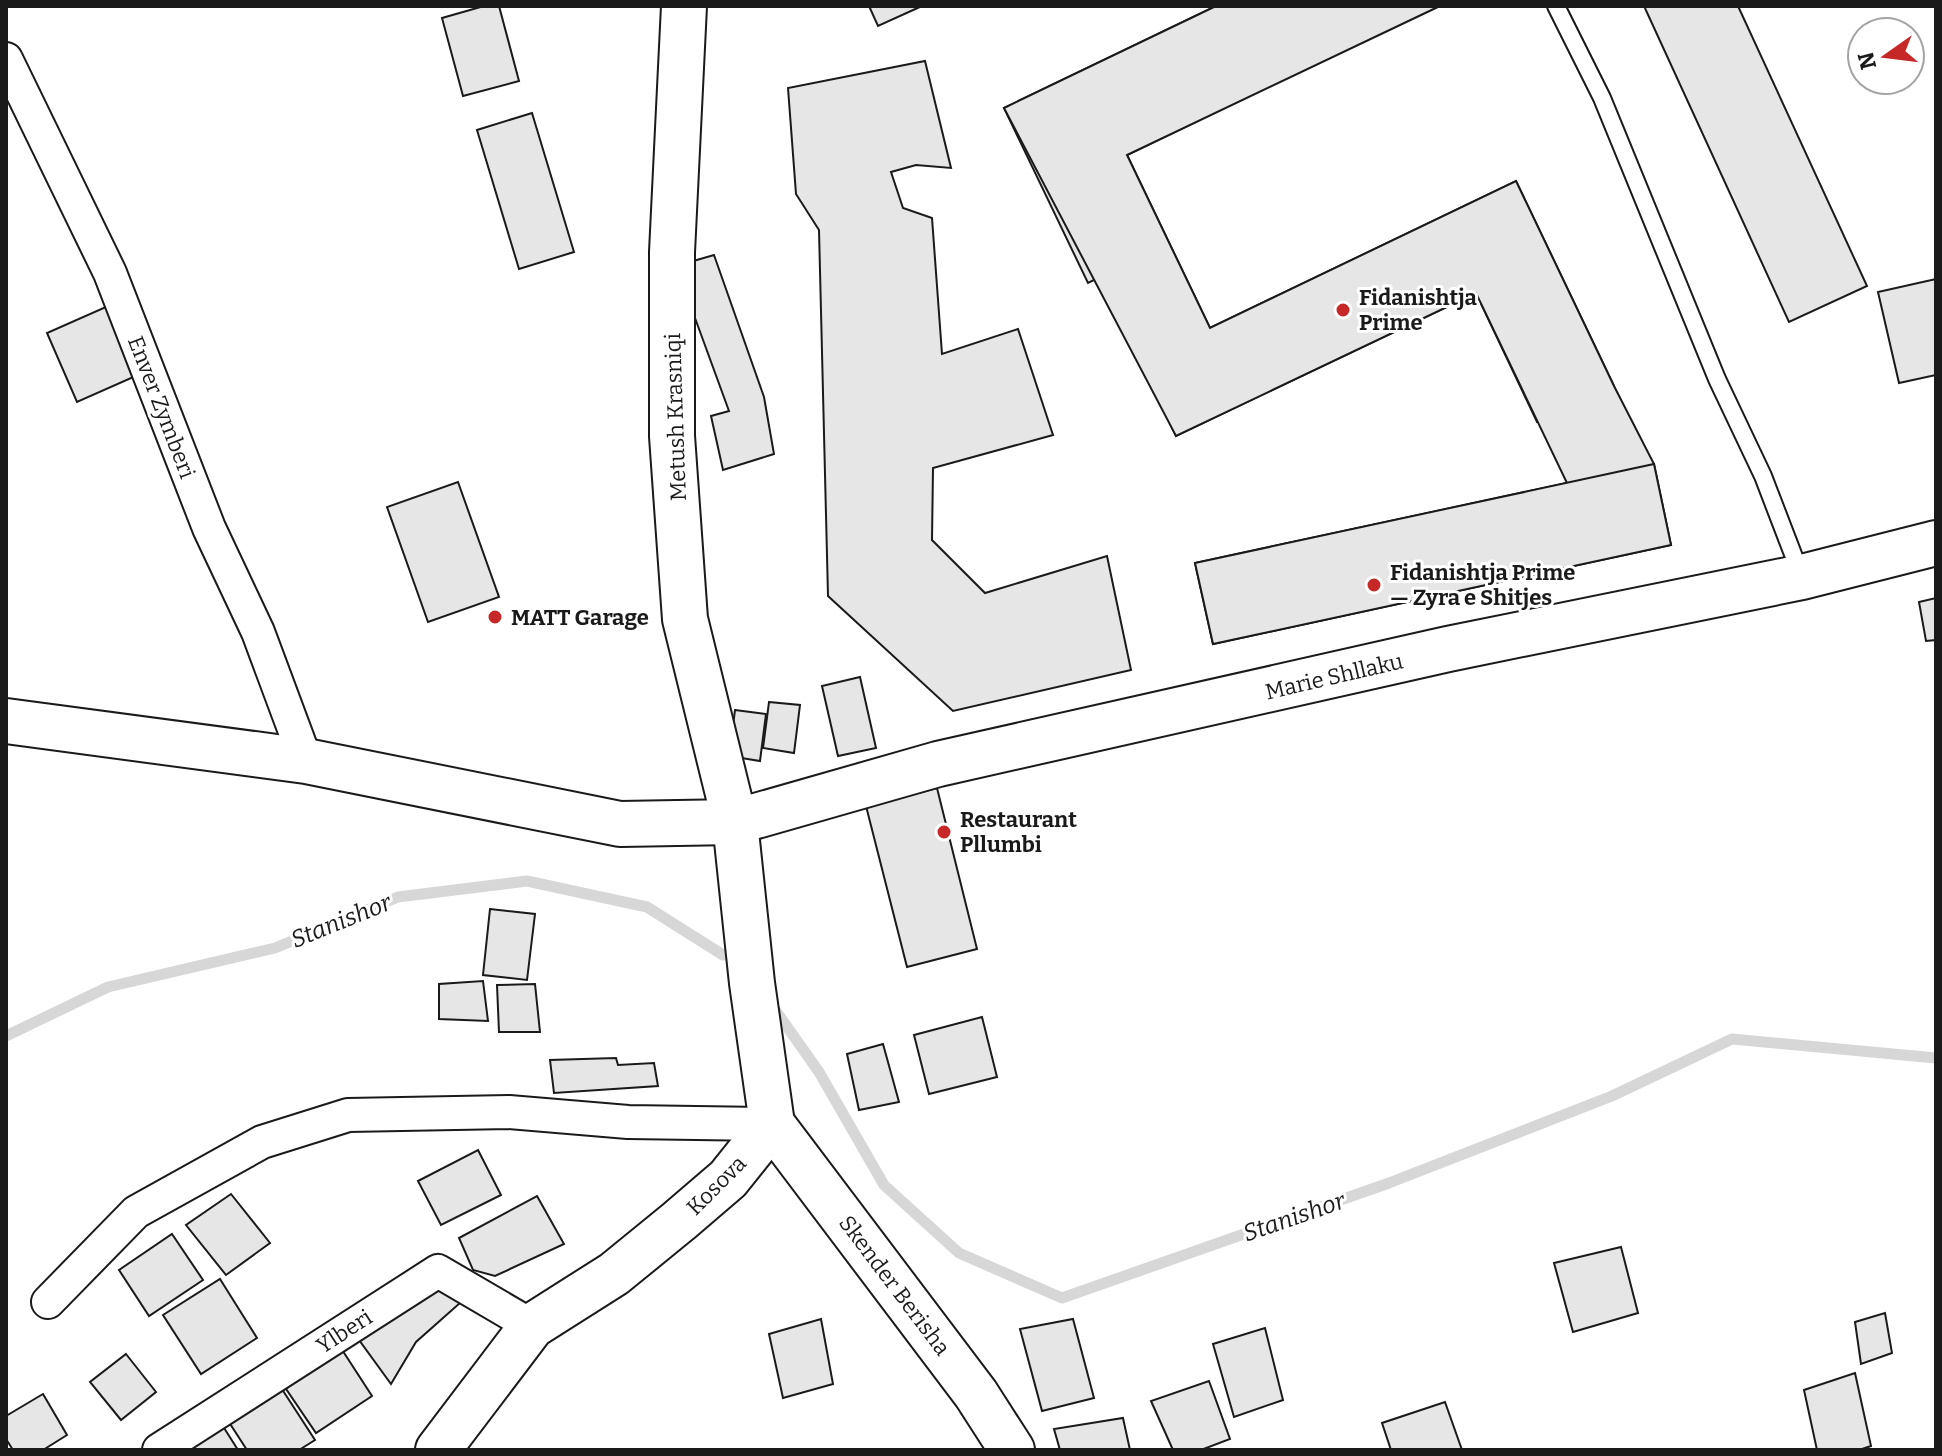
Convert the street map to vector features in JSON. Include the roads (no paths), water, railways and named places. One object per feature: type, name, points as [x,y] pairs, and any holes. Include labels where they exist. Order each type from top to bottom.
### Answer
[{"type":"street","name":"Metush Krasniqi","points":[[684,6],[672,252],[672,436],[685,619],[735,822]]},
{"type":"street","name":"Enver Zymberi","points":[[6,59],[110,273],[209,528],[258,632],[306,761]]},
{"type":"street","name":"Marie Shllaku","points":[[735,822],[938,764],[1448,649],[1802,577],[1936,543]]},
{"type":"street","points":[[6,721],[306,761],[620,824],[735,822],[752,983],[772,1124],[628,1122],[509,1112],[348,1115],[262,1142],[136,1212],[48,1302]]},
{"type":"street","name":"Kosova","points":[[438,1450],[532,1326],[614,1274],[679,1221],[728,1179],[772,1124]]},
{"type":"street","name":"Skender Berisha","points":[[772,1124],[976,1394],[1012,1450]]},
{"type":"street","name":"Ylberi","points":[[159,1450],[438,1271],[532,1326]]},
{"type":"lane","points":[[1556,6],[1602,98],[1717,379],[1763,476],[1802,577]]},
{"type":"waterway","name":"Stanishor","points":[[6,1036],[108,987],[275,948],[398,897],[527,881],[647,907],[723,955]]},
{"type":"waterway","name":"Stanishor","points":[[771,1004],[819,1072],[884,1185],[959,1253],[1062,1298],[1389,1183],[1612,1096],[1732,1039],[1936,1058]]},
{"type":"place","name":"Fidanishtja Prime","points":[[1343,310]]},
{"type":"place","name":"Fidanishtja Prime — Zyra e Shitjes","points":[[1374,585]]},
{"type":"place","name":"MATT Garage","points":[[495,617]]},
{"type":"place","name":"Restaurant Pllumbi","points":[[944,832]]}]
